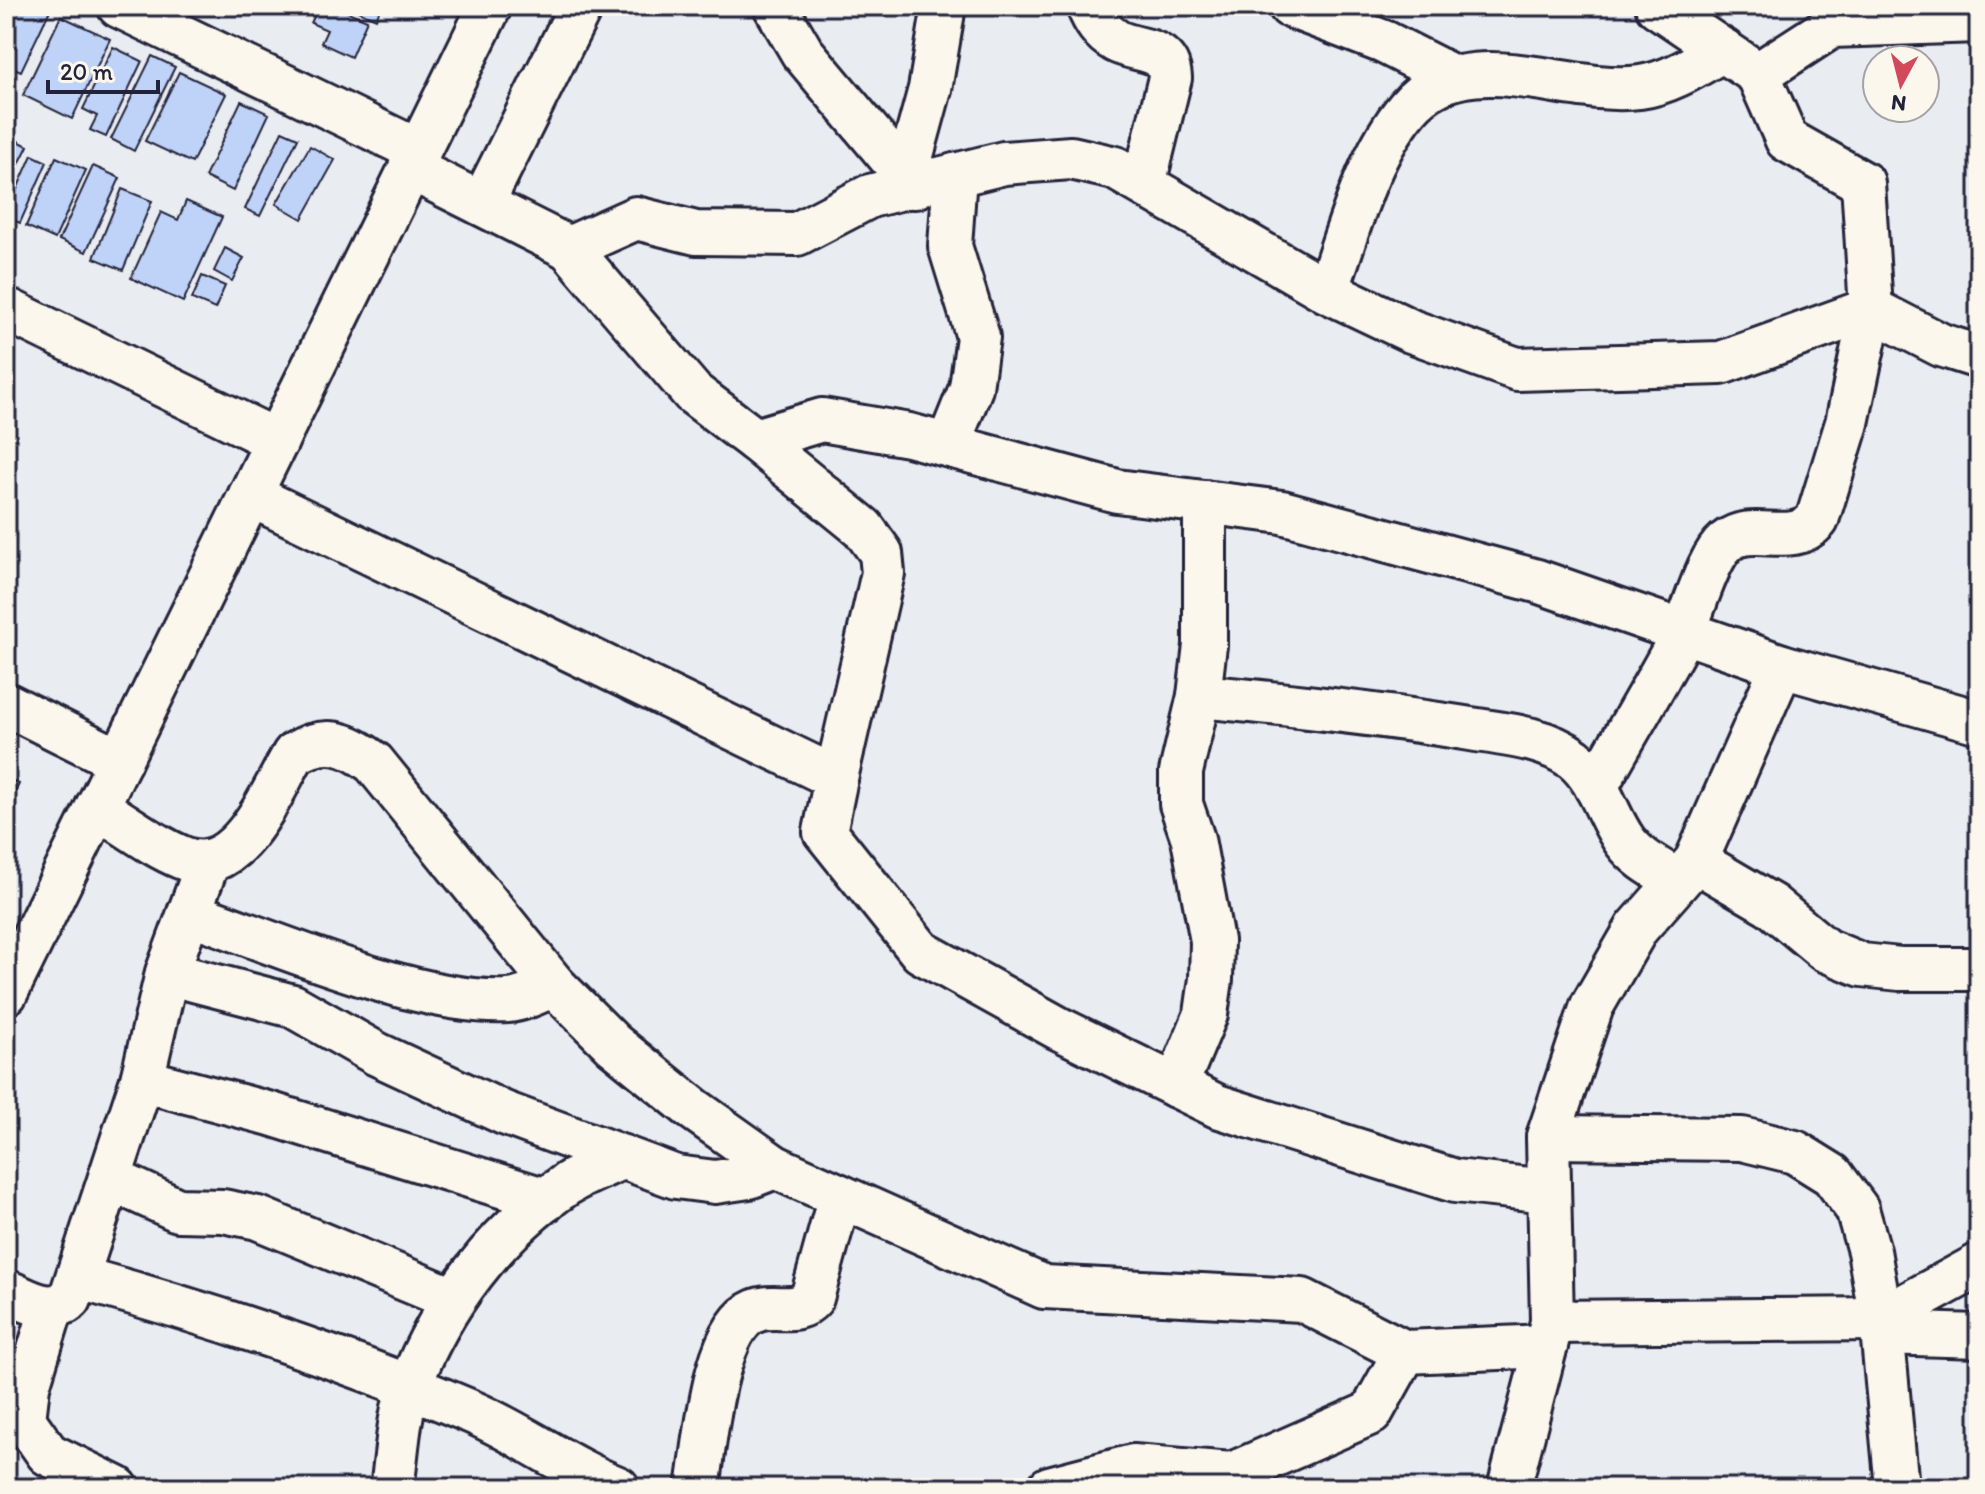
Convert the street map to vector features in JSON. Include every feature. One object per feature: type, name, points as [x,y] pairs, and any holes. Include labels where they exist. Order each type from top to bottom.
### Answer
[{"type":"street","points":[[119,6],[415,160],[482,204],[569,248],[693,393],[863,528],[881,553],[883,573],[825,832],[921,952],[1058,1028],[1217,1106],[1455,1181],[1548,1191]]},
{"type":"street","points":[[6,993],[490,6]]},
{"type":"street","points":[[482,204],[581,6]]},
{"type":"street","points":[[775,6],[802,52],[911,182]]},
{"type":"street","points":[[911,182],[944,6]]},
{"type":"street","points":[[1088,6],[1095,24],[1117,42],[1161,56],[1169,66],[1170,78],[1144,184]]},
{"type":"street","points":[[1290,6],[1384,42],[1453,77]]},
{"type":"street","points":[[1596,787],[1683,634],[1713,563],[1728,540],[1752,535],[1796,535],[1808,530],[1817,520],[1847,423],[1871,309],[1863,183],[1787,140],[1758,74],[1657,6]]},
{"type":"street","points":[[1758,74],[1832,26],[1979,21]]},
{"type":"street","points":[[1327,291],[1381,151],[1407,109],[1428,88],[1453,77],[1482,73],[1617,88],[1642,86],[1675,77],[1723,50]]},
{"type":"street","points":[[569,248],[636,218],[696,233],[797,234],[870,196],[911,182],[1004,163],[1071,158],[1115,168],[1327,291],[1411,331],[1517,369],[1721,363],[1871,309],[1941,345],[1979,357]]},
{"type":"street","points":[[948,445],[971,388],[978,337],[950,246],[955,175]]},
{"type":"street","points":[[6,309],[277,441]]},
{"type":"street","points":[[755,440],[822,420],[948,445],[1117,491],[1282,512],[1522,577],[1782,666],[1979,722]]},
{"type":"street","points":[[250,495],[836,778]]},
{"type":"street","points":[[1176,1086],[1206,1014],[1211,979],[1212,941],[1205,897],[1181,804],[1185,743],[1199,696],[1205,645],[1205,502]]},
{"type":"street","points":[[1509,1488],[1549,1334],[1548,1137],[1592,1006],[1637,928],[1687,871],[1782,666]]},
{"type":"street","points":[[1199,696],[1353,710],[1518,737],[1551,746],[1576,760],[1596,787],[1624,840],[1640,858],[1687,871],[1771,905],[1825,950],[1862,965],[1900,969],[1979,969]]},
{"type":"street","points":[[6,704],[120,761]]},
{"type":"street","points":[[97,807],[184,859],[208,862],[225,856],[239,845],[294,754],[308,745],[328,741],[353,747],[374,763],[554,985],[647,1071],[775,1167],[1044,1287],[1302,1300],[1405,1352],[1549,1334],[1881,1326],[1979,1336]]},
{"type":"street","points":[[117,1488],[48,1454],[24,1420],[28,1386],[111,1179],[142,1080],[167,973],[208,862]]},
{"type":"street","points":[[189,913],[405,987],[476,1000],[511,1001],[554,985]]},
{"type":"street","points":[[167,973],[293,1006],[377,1054],[490,1107],[676,1177],[715,1182],[749,1177],[775,1167]]},
{"type":"street","points":[[142,1080],[271,1114],[546,1200]]},
{"type":"street","points":[[1548,1137],[1742,1139],[1795,1152],[1832,1175],[1857,1209],[1869,1251],[1881,1326],[1897,1488]]},
{"type":"street","points":[[392,1488],[409,1387],[453,1299],[487,1255],[546,1200],[570,1182],[623,1157]]},
{"type":"street","points":[[111,1179],[178,1210],[223,1211],[258,1218],[453,1299]]},
{"type":"street","points":[[698,1488],[718,1376],[733,1331],[742,1319],[754,1312],[770,1307],[798,1308],[812,1298],[840,1196]]},
{"type":"street","points":[[1881,1326],[1979,1265]]},
{"type":"street","points":[[6,1291],[38,1305],[66,1293],[188,1308],[322,1353],[475,1414],[602,1486]]},
{"type":"street","points":[[1049,1488],[1133,1466],[1232,1474],[1371,1413],[1405,1352]]},
{"type":"building","points":[[10,6],[51,8],[21,71],[7,65],[6,68],[6,14]]},
{"type":"building","points":[[319,6],[334,6],[367,20],[351,57],[321,43],[327,30],[311,23]]},
{"type":"building","points":[[347,6],[381,6],[376,19]]},
{"type":"building","points":[[61,16],[110,39],[72,119],[23,95]]},
{"type":"building","points":[[113,47],[142,61],[106,137],[90,130],[97,116],[83,109]]},
{"type":"building","points":[[152,56],[175,67],[134,151],[111,139]]},
{"type":"building","points":[[179,72],[226,94],[192,163],[145,141]]},
{"type":"building","points":[[241,101],[269,114],[233,191],[205,177]]},
{"type":"building","points":[[282,131],[298,138],[260,216],[245,209]]},
{"type":"building","points":[[6,135],[28,146],[6,190]]},
{"type":"building","points":[[310,146],[335,160],[302,219],[276,204]]},
{"type":"building","points":[[32,155],[47,162],[20,223],[6,217],[6,214]]},
{"type":"building","points":[[56,157],[86,170],[55,239],[26,226]]},
{"type":"building","points":[[93,166],[120,178],[86,252],[59,240]]},
{"type":"building","points":[[122,189],[152,201],[123,270],[94,258]]},
{"type":"building","points":[[186,201],[222,217],[183,302],[131,278],[161,212],[178,220]]},
{"type":"building","points":[[225,248],[244,258],[232,281],[214,271]]},
{"type":"building","points":[[202,276],[225,286],[215,309],[192,299]]},
{"type":"building","points":[[6,778],[19,784],[6,810]]}]
